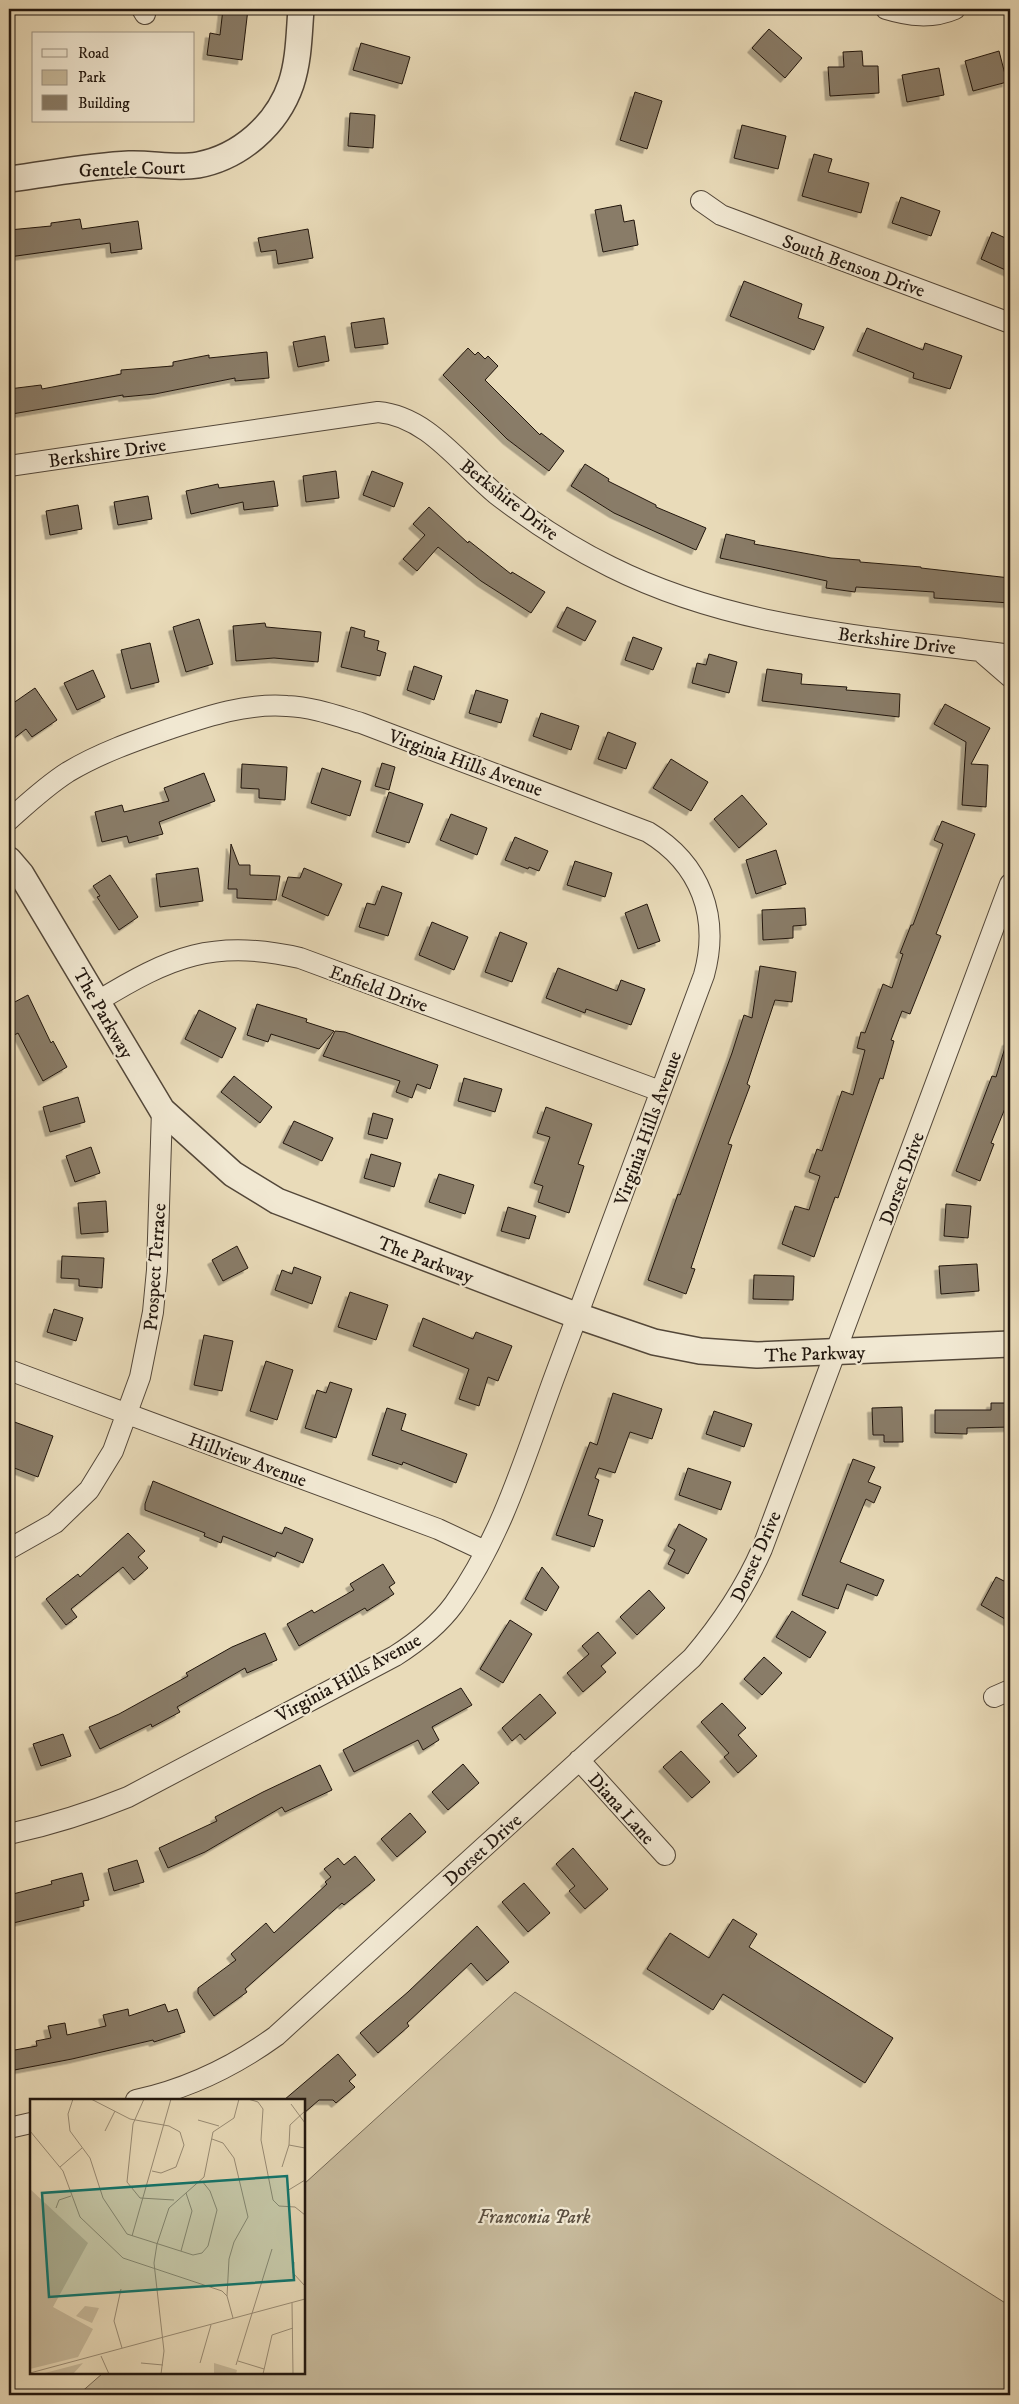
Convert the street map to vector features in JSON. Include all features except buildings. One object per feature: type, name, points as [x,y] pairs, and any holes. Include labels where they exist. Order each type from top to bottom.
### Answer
[{"type":"street","name":"Gentele Court","points":[[9,179],[101,166],[132,164],[180,167],[199,165],[226,156],[250,141],[271,121],[291,84],[298,50],[301,9]]},
{"type":"street","points":[[886,9],[908,15],[927,16],[955,9]]},
{"type":"street","name":"South Benson Drive","points":[[701,201],[721,215],[1010,323]]},
{"type":"street","name":"Berkshire Drive","points":[[9,466],[378,412],[392,413],[409,419],[430,435],[495,493],[557,537],[610,567],[663,590],[715,608],[771,622],[1010,655]]},
{"type":"street","points":[[979,650],[1010,678]]},
{"type":"street","name":"Virginia Hills Avenue","points":[[9,820],[45,788],[66,774],[90,759],[125,744],[231,710],[286,705],[323,711],[361,723],[628,823],[659,838],[684,862],[696,880],[706,904],[710,926],[710,948],[704,976],[578,1316],[505,1509],[485,1551],[454,1604],[424,1636],[394,1656],[128,1797],[85,1814],[9,1834]]},
{"type":"street","name":"The Parkway","points":[[9,860],[21,874],[98,1001],[118,1040],[162,1110],[233,1174],[277,1200],[578,1316],[654,1342],[700,1351],[757,1355],[1010,1344]]},
{"type":"street","name":"Dorset Drive","points":[[140,2099],[178,2089],[216,2074],[255,2052],[276,2036],[692,1658],[715,1632],[735,1603],[762,1550],[1010,884]]},
{"type":"street","name":"Enfield Drive","points":[[98,1001],[143,974],[185,958],[229,950],[272,952],[300,958],[660,1091]]},
{"type":"street","name":"Prospect Terrace","points":[[9,1549],[56,1523],[90,1490],[114,1451],[140,1377],[153,1312],[157,1270],[162,1110]]},
{"type":"street","name":"Hillview Avenue","points":[[9,1370],[438,1530],[485,1551]]},
{"type":"street","name":"Diana Lane","points":[[579,1760],[665,1855]]},
{"type":"street","points":[[9,2128],[30,2123]]},
{"type":"green space","name":"Franconia Park","points":[[515,1992],[1010,2306],[1010,2395],[78,2395],[102,2374],[305,2374],[305,2183]]}]
